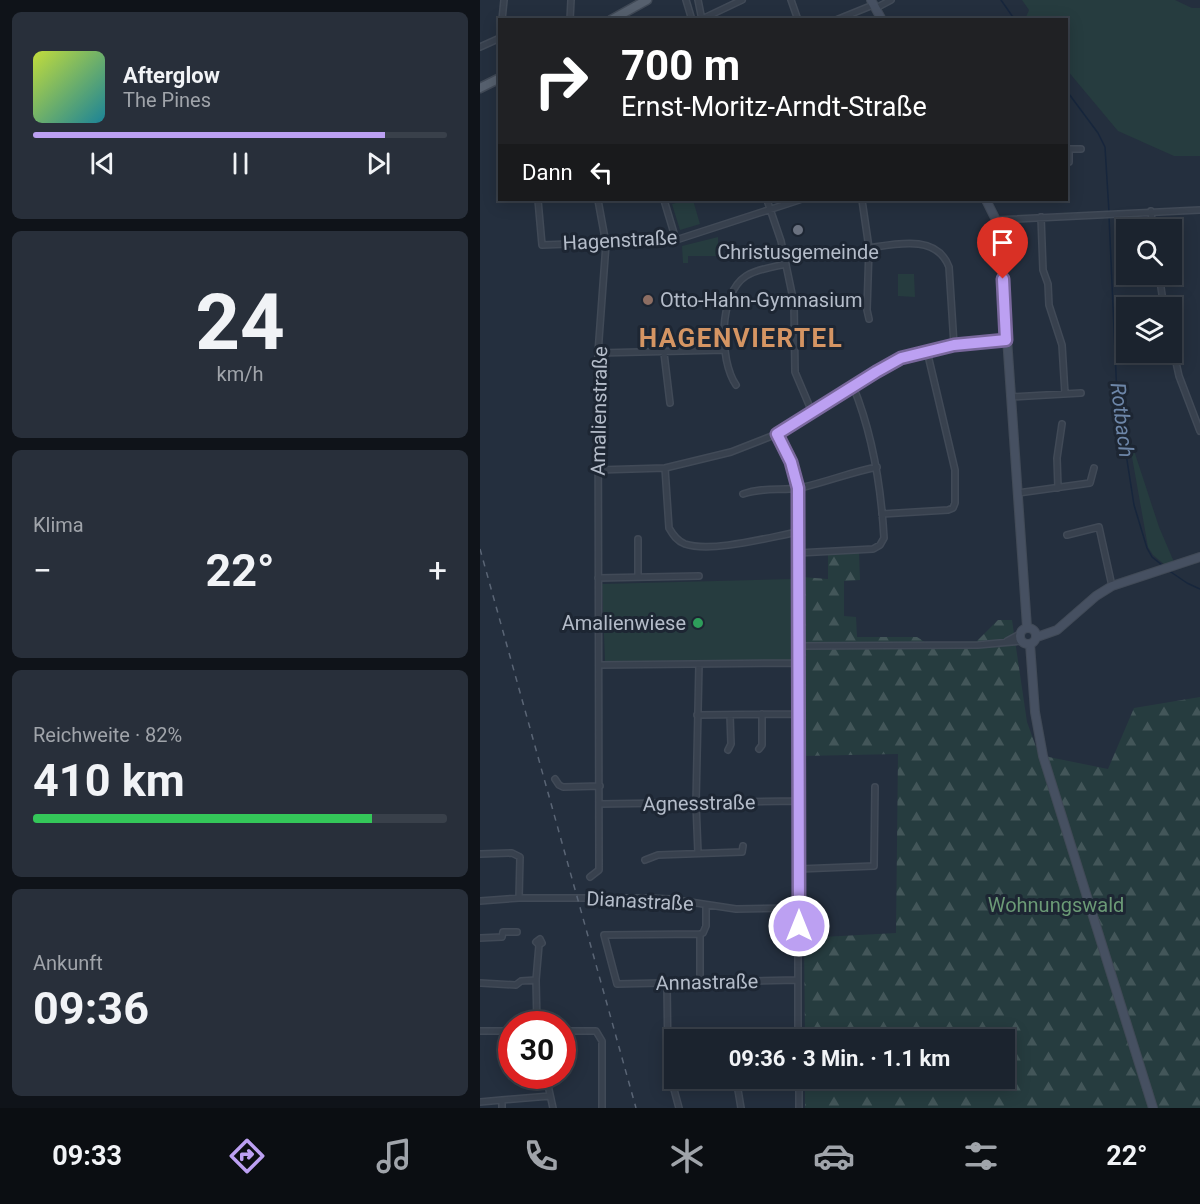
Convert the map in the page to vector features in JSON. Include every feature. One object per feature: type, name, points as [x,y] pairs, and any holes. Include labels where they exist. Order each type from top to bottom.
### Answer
[{"type":"main road","points":[[615,18],[647,0]]},
{"type":"main road","points":[[873,4],[881,18]]},
{"type":"main road","points":[[480,88],[498,79]]},
{"type":"main road","points":[[986,201],[996,220],[1000,237],[1018,493],[1034,642],[1025,643]]},
{"type":"main road","points":[[1153,1108],[1042,756],[1022,629],[1033,632],[1057,630],[1096,596],[1113,586],[1200,557]]},
{"type":"street","points":[[502,18],[504,0]]},
{"type":"street","points":[[570,18],[571,0]]},
{"type":"street","points":[[686,0],[691,18]]},
{"type":"street","points":[[698,0],[702,18]]},
{"type":"street","points":[[704,18],[742,0]]},
{"type":"street","points":[[791,0],[797,18]]},
{"type":"street","points":[[841,18],[873,4],[891,0]]},
{"type":"street","points":[[480,47],[498,39]]},
{"type":"street","points":[[1069,162],[1068,149],[1081,149]]},
{"type":"street","name":"Hagenstraße","points":[[537,201],[542,245],[676,240],[796,201]]},
{"type":"street","name":"Amalienstraße","points":[[590,877],[599,870],[600,804],[598,353],[606,244],[598,201]]},
{"type":"street","points":[[664,201],[676,240]]},
{"type":"street","points":[[767,201],[786,264],[794,303],[795,372],[812,412]]},
{"type":"street","points":[[862,201],[869,248],[867,310],[869,319]]},
{"type":"street","points":[[996,220],[1200,210]]},
{"type":"street","points":[[1151,212],[1152,219]]},
{"type":"street","points":[[1041,217],[1043,270],[1048,285],[1049,305],[1062,345],[1065,394]]},
{"type":"street","points":[[869,248],[926,245],[934,248],[946,260],[949,267],[954,345]]},
{"type":"street","points":[[736,385],[730,376],[725,350],[727,305],[738,283],[747,276],[786,264]]},
{"type":"street","points":[[598,470],[665,468],[724,454],[777,434],[901,358],[954,345],[1006,340]]},
{"type":"street","points":[[598,353],[725,350]]},
{"type":"street","points":[[882,514],[948,510],[953,508],[955,503],[955,470],[927,351]]},
{"type":"street","points":[[664,353],[670,403]]},
{"type":"street","points":[[1175,363],[1200,430]]},
{"type":"street","points":[[1065,383],[1072,387],[1073,393]]},
{"type":"street","points":[[798,553],[873,549],[880,545],[884,538],[877,466],[870,431],[853,386]]},
{"type":"street","points":[[1011,397],[1082,393]]},
{"type":"street","points":[[1058,488],[1057,458],[1062,424]]},
{"type":"street","points":[[777,434],[791,462],[798,488],[797,714],[800,908],[798,1029]]},
{"type":"street","points":[[743,494],[758,489],[798,488],[877,466]]},
{"type":"street","points":[[665,468],[669,528],[673,536],[686,544],[725,545],[798,532]]},
{"type":"street","points":[[1018,493],[1090,483],[1094,468]]},
{"type":"street","points":[[1067,535],[1099,527],[1113,586]]},
{"type":"street","points":[[638,539],[638,577]]},
{"type":"street","points":[[598,578],[699,576]]},
{"type":"street","points":[[798,646],[1025,643]]},
{"type":"street","points":[[599,665],[798,663]]},
{"type":"street","points":[[698,853],[696,803],[699,664]]},
{"type":"street","points":[[759,749],[762,745],[762,714]]},
{"type":"street","points":[[697,716],[797,714]]},
{"type":"street","points":[[728,750],[731,744],[730,715]]},
{"type":"street","points":[[555,779],[559,785],[564,787],[600,786]]},
{"type":"street","points":[[799,869],[874,866],[875,787]]},
{"type":"street","name":"Agnesstraße","points":[[600,804],[798,801]]},
{"type":"street","points":[[645,860],[658,855],[742,852],[743,846]]},
{"type":"street","points":[[480,854],[512,853],[520,857],[519,898]]},
{"type":"street","name":"Dianastraße","points":[[480,901],[519,898],[644,898],[670,899],[736,909],[800,908]]},
{"type":"street","points":[[700,983],[700,934],[706,926],[706,905]]},
{"type":"street","points":[[480,938],[502,937],[503,932],[517,932]]},
{"type":"street","name":"Annastraße","points":[[700,934],[604,935],[617,984],[797,980]]},
{"type":"street","points":[[537,1011],[539,945]]},
{"type":"street","points":[[480,983],[516,985],[521,981],[536,980]]},
{"type":"street","points":[[667,983],[670,1029]]},
{"type":"street","points":[[480,1031],[498,1031]]},
{"type":"street","points":[[576,1031],[596,1031],[602,1041],[602,1108]]},
{"type":"street","points":[[549,1089],[553,1108]]},
{"type":"street","points":[[674,1089],[679,1108]]},
{"type":"street","points":[[738,1089],[741,1108]]},
{"type":"street","points":[[799,1089],[799,1108]]},
{"type":"street","points":[[480,1102],[550,1096]]},
{"type":"street","points":[[502,1100],[502,1108]]},
{"type":"green space","points":[[1022,0],[1175,0],[1192,8],[1200,8],[1200,156],[1174,156],[1118,131],[1068,71],[1068,18],[1027,18],[1029,10]]},
{"type":"green space","points":[[693,201],[700,224],[680,230],[672,204]]},
{"type":"green space","points":[[718,237],[718,256],[688,256],[688,263],[683,263],[682,246]]},
{"type":"green space","points":[[898,274],[914,274],[915,297],[898,296]]},
{"type":"green space","points":[[1127,429],[1159,527],[1174,562],[1165,565],[1153,555],[1148,547]]},
{"type":"green space","name":"Wohnungswald","points":[[859,553],[860,580],[844,581],[844,616],[856,617],[857,637],[917,637],[928,644],[977,641],[998,620],[1012,620],[1027,722],[1039,755],[1108,769],[1134,708],[1200,697],[1200,1108],[805,1108],[805,1089],[1015,1089],[1015,1029],[805,1029],[804,938],[896,933],[898,754],[803,756],[802,577],[828,579],[828,555]]},
{"type":"green space","name":"Amalienwiese","points":[[793,579],[793,661],[605,661],[602,584]]},
{"type":"waterway","name":"Rotbach","points":[[1001,0],[1014,18]]},
{"type":"waterway","name":"Rotbach","points":[[1068,93],[1098,133],[1105,147],[1109,212]]},
{"type":"waterway","name":"Rotbach","points":[[1109,216],[1117,396],[1134,505],[1147,548],[1152,557],[1162,565]]},
{"type":"waterway","name":"Rotbach","points":[[1168,570],[1200,589]]},
{"type":"railway","points":[[480,549],[636,1108]]},
{"type":"place","name":"Christusgemeinde","points":[[798,230]]},
{"type":"place","name":"Otto-Hahn-Gymnasium","points":[[648,300]]},
{"type":"place","name":"Amalienwiese","points":[[698,623]]},
{"type":"district","name":"HAGENVIERTEL","points":[[741,338]]},
{"type":"route","points":[[799,926],[798,488],[791,462],[777,434],[901,358],[954,345],[1006,340],[1003,279]]}]
